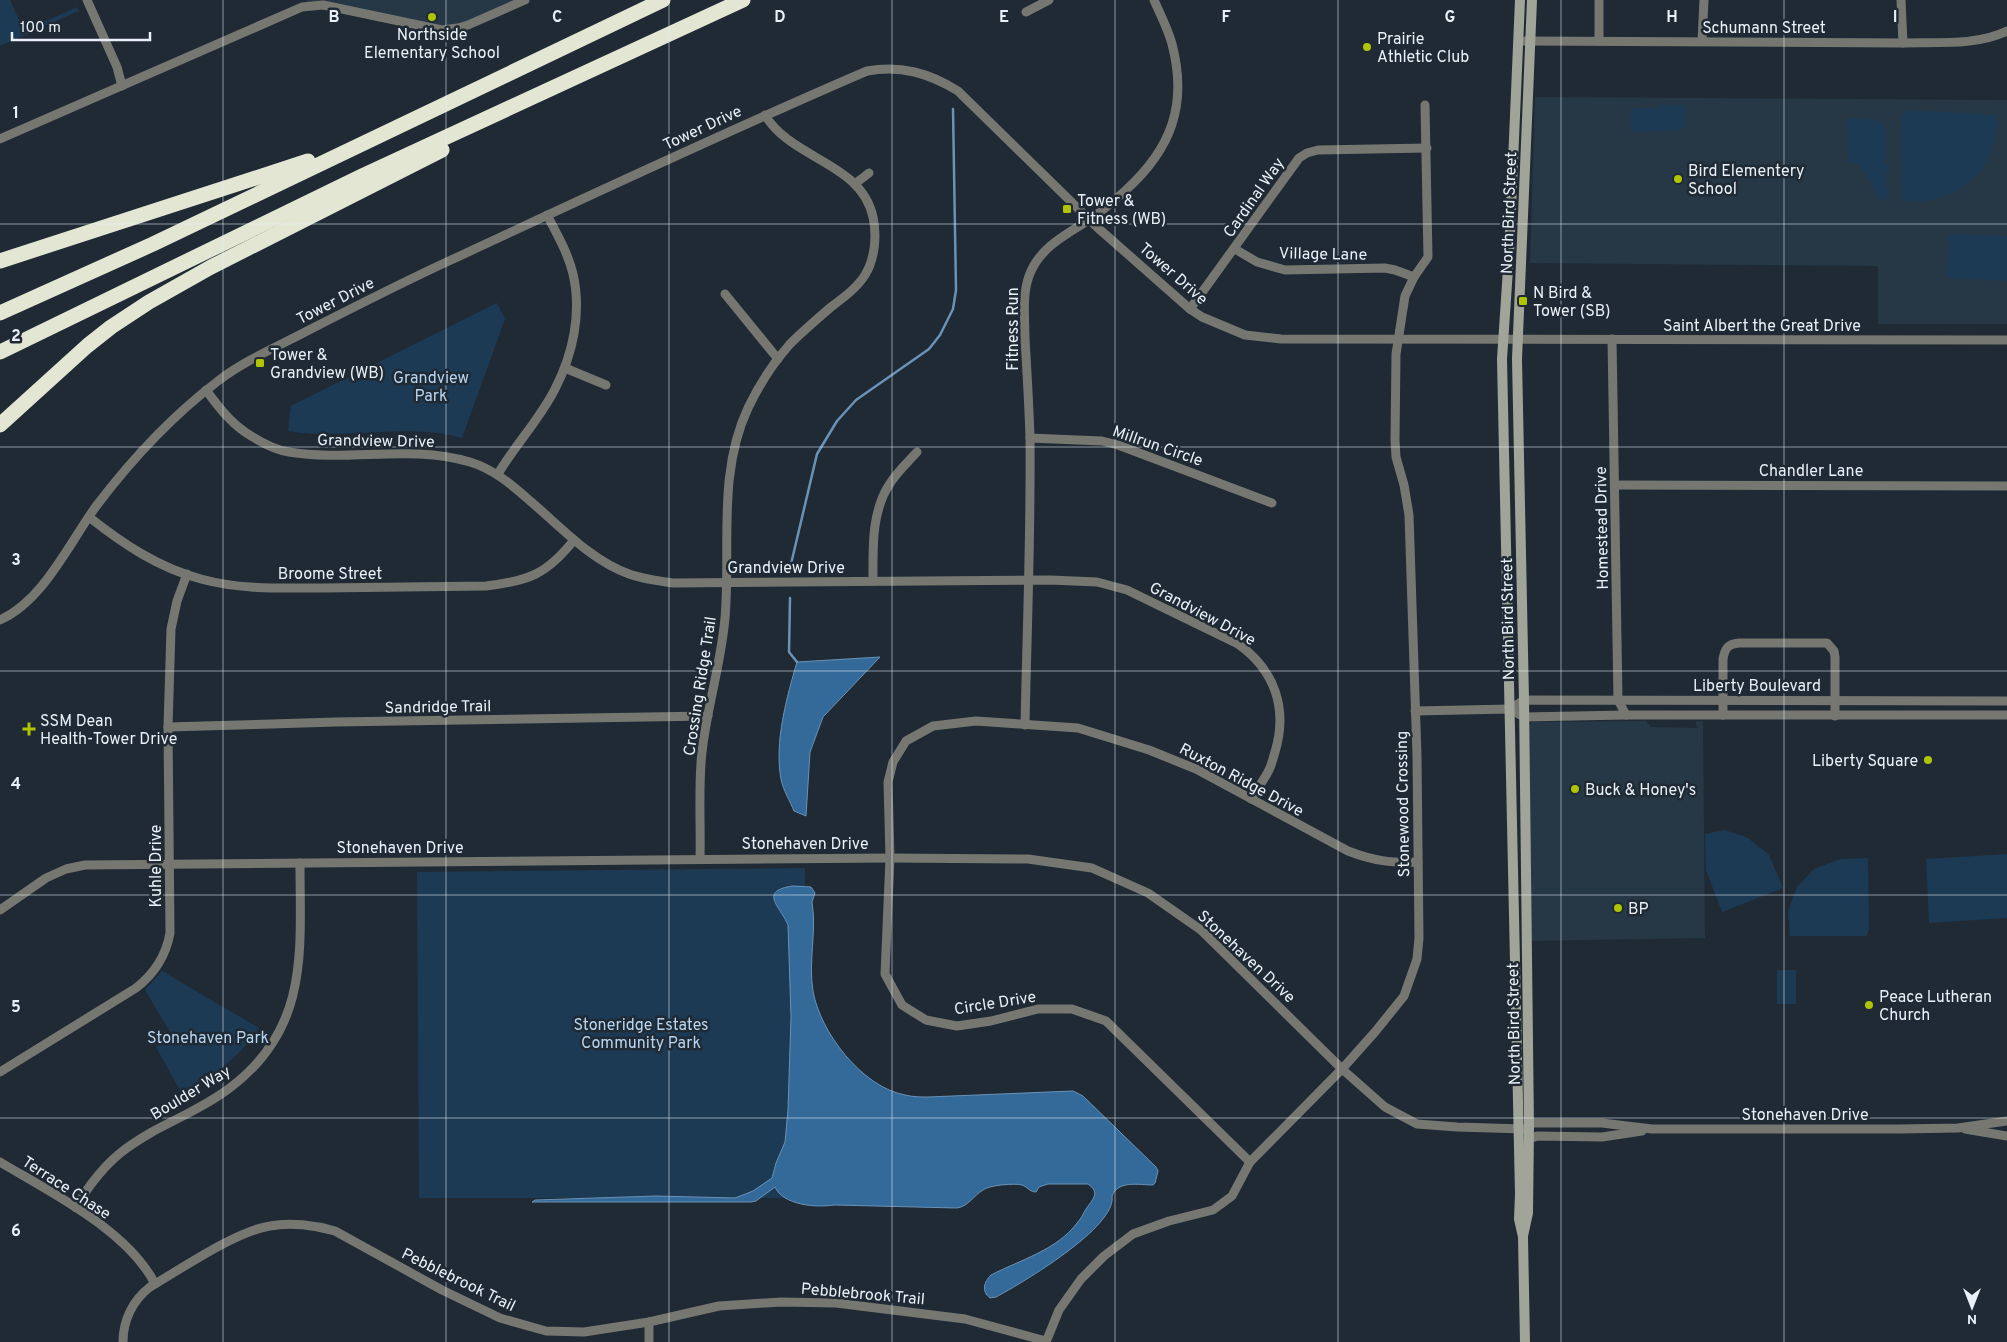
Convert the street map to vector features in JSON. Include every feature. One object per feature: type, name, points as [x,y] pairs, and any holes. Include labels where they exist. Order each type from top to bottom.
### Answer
[{"type":"highway","points":[[0,313],[153,244],[663,0]]},
{"type":"highway","points":[[0,352],[362,176],[743,0]]},
{"type":"highway","points":[[0,425],[87,346],[111,327],[149,302],[211,267],[496,123],[582,75]]},
{"type":"highway","points":[[0,261],[297,166],[461,96]]},
{"type":"street","points":[[87,0],[117,67],[122,86]]},
{"type":"street","points":[[0,139],[302,7],[307,3],[442,30],[468,25],[525,0]]},
{"type":"street","points":[[1026,12],[1049,0]]},
{"type":"street","name":"Fitness Run","points":[[1025,725],[1030,438],[1025,322],[1027,282],[1043,252],[1054,242],[1105,208],[1153,162],[1163,146],[1174,115],[1179,93],[1176,59],[1172,42],[1154,0]]},
{"type":"street","name":"North Bird Street","points":[[1520,0],[1502,359],[1510,709],[1526,1130]]},
{"type":"street","name":"North Bird Street","points":[[1525,1342],[1523,1237],[1519,1219],[1526,1130],[1524,700],[1518,340],[1532,0]]},
{"type":"street","points":[[1599,0],[1599,41]]},
{"type":"street","points":[[1702,41],[1704,0]]},
{"type":"street","points":[[1901,0],[1903,43]]},
{"type":"street","name":"Schumann Street","points":[[1519,41],[1903,43],[1967,41],[2007,31]]},
{"type":"street","name":"Tower Drive","points":[[0,620],[17,610],[38,591],[89,517],[133,462],[170,422],[220,379],[260,355],[411,279],[765,115],[867,71],[892,68],[919,72],[958,90],[1090,219],[1190,309],[1227,329],[1262,338],[1518,340]]},
{"type":"street","name":"Stonewood Crossing","points":[[1046,1341],[1059,1310],[1081,1280],[1104,1256],[1133,1234],[1169,1221],[1213,1210],[1232,1196],[1250,1162],[1342,1069],[1404,996],[1417,960],[1419,938],[1418,862],[1409,515],[1394,440],[1398,340],[1402,308],[1408,288],[1428,257],[1425,105]]},
{"type":"street","name":"Tower Drive","points":[[765,115],[773,127],[787,140],[856,183]]},
{"type":"street","name":"Cardinal Way","points":[[1190,309],[1299,158],[1307,153],[1318,150],[1427,148]]},
{"type":"street","points":[[856,183],[869,173]]},
{"type":"street","name":"Crossing Ridge Trail","points":[[700,859],[701,755],[723,646],[727,582],[730,464],[747,410],[759,386],[778,359],[802,333],[852,290],[866,274],[875,235],[870,208],[856,183]]},
{"type":"street","points":[[498,474],[555,390],[569,358],[574,339],[576,287],[566,253],[547,215]]},
{"type":"street","name":"Village Lane","points":[[1235,249],[1257,262],[1285,270],[1385,268],[1414,277]]},
{"type":"street","points":[[725,294],[778,359]]},
{"type":"street","name":"Homestead Drive","points":[[1612,339],[1616,485],[1618,700],[1626,715]]},
{"type":"street","name":"Saint Albert the Great Drive","points":[[1518,340],[2007,340]]},
{"type":"street","points":[[565,368],[606,384]]},
{"type":"street","name":"Grandview Drive","points":[[206,390],[230,419],[244,432],[262,442],[288,452],[344,454],[414,452],[447,456],[470,462],[498,474],[574,540],[610,565],[652,580],[673,583],[1028,580],[1097,582],[1127,590],[1238,644],[1253,655],[1272,680],[1280,707],[1280,737],[1270,769],[1251,799]]},
{"type":"street","name":"Millrun Circle","points":[[1030,438],[1102,441],[1118,445],[1272,503]]},
{"type":"street","points":[[873,581],[873,540],[880,503],[888,486],[917,452]]},
{"type":"street","name":"Chandler Lane","points":[[1616,485],[2007,486]]},
{"type":"street","name":"Broome Street","points":[[89,517],[106,531],[148,558],[202,580],[249,588],[486,586],[519,582],[539,573],[555,562],[574,540]]},
{"type":"street","name":"Kuhle Drive","points":[[0,1072],[136,988],[158,966],[170,933],[171,864],[168,727],[171,629],[177,601],[187,574]]},
{"type":"street","points":[[1723,716],[1724,650],[1728,646],[1739,643],[1827,643],[1834,651],[1835,716]]},
{"type":"street","points":[[1510,709],[1524,700]]},
{"type":"street","name":"Liberty Boulevard","points":[[1524,700],[2007,701]]},
{"type":"street","points":[[1415,711],[1510,709],[1524,717]]},
{"type":"street","name":"Liberty Boulevard","points":[[1524,717],[1626,715],[2007,715]]},
{"type":"street","name":"Sandridge Trail","points":[[168,727],[336,722],[708,716]]},
{"type":"street","name":"Ruxton Ridge Drive","points":[[890,858],[888,782],[892,762],[906,742],[933,726],[976,721],[1078,728],[1149,750],[1196,769],[1308,831],[1362,857],[1390,863],[1418,862]]},
{"type":"street","name":"Circle Drive","points":[[890,858],[885,974],[902,1005],[926,1020],[957,1026],[991,1021],[1038,1009],[1072,1009],[1106,1021],[1250,1162]]},
{"type":"street","name":"Stonehaven Drive","points":[[0,910],[46,878],[66,869],[85,865],[700,859],[1028,859],[1092,868],[1148,893],[1201,930],[1342,1069],[1385,1107],[1417,1124],[1526,1130],[1602,1123],[1652,1129],[1958,1128],[2007,1121]]},
{"type":"street","name":"Boulder Way","points":[[76,1208],[83,1195],[107,1163],[124,1149],[231,1088],[254,1068],[264,1055],[287,1016],[297,984],[300,962],[300,862]]},
{"type":"street","name":"Stonehaven Drive","points":[[1958,1128],[2007,1136]]},
{"type":"street","name":"Stonehaven Drive","points":[[1526,1130],[1537,1136],[1602,1137],[1652,1129]]},
{"type":"street","name":"Terrace Chase","points":[[0,1162],[96,1220],[139,1259],[155,1284]]},
{"type":"street","name":"Pebblebrook Trail","points":[[123,1342],[129,1312],[142,1293],[155,1284],[236,1238],[268,1226],[297,1225],[335,1231],[442,1290],[500,1318],[546,1331],[584,1332],[649,1322],[719,1306],[781,1302],[836,1303],[965,1319],[1046,1341]]},
{"type":"street","points":[[649,1322],[649,1342]]},
{"type":"shaded area","name":"Northside Elementary School","points":[[307,0],[525,0],[458,28],[308,7]]},
{"type":"shaded area","points":[[1535,97],[2007,100],[2007,324],[1878,324],[1878,266],[1530,263]]},
{"type":"shaded area","points":[[880,657],[823,717],[810,752],[806,816],[794,811],[782,783],[779,750],[786,704],[797,662]]},
{"type":"shaded area","points":[[1646,721],[1651,727],[1698,728],[1695,722],[1703,721],[1705,938],[1529,941],[1529,725],[1532,722]]},
{"type":"shaded area","points":[[793,886],[811,887],[815,893],[812,902],[814,924],[811,969],[817,1007],[834,1040],[859,1069],[873,1081],[889,1090],[914,1097],[1073,1091],[1083,1096],[1156,1167],[1158,1171],[1155,1183],[1153,1185],[1130,1184],[1119,1188],[1112,1196],[1110,1209],[1100,1223],[1084,1238],[1066,1253],[1026,1280],[996,1297],[990,1298],[985,1292],[984,1286],[991,1275],[1037,1254],[1069,1232],[1080,1220],[1093,1200],[1095,1193],[1092,1187],[1088,1184],[1048,1184],[1039,1187],[1036,1192],[1019,1184],[1008,1184],[986,1188],[968,1203],[957,1208],[818,1206],[801,1204],[785,1198],[775,1187],[756,1201],[751,1202],[532,1202],[535,1200],[656,1196],[735,1198],[753,1191],[772,1178],[785,1142],[791,1017],[788,925],[774,900],[774,896],[782,888]]},
{"type":"green space","points":[[0,0],[10,0],[24,31],[77,7],[79,11],[0,46]]},
{"type":"green space","points":[[1661,105],[1685,105],[1685,125],[1679,130],[1631,132],[1631,108],[1660,108]]},
{"type":"green space","points":[[1908,110],[1997,115],[1995,135],[1990,153],[1982,168],[1970,181],[1956,191],[1939,198],[1921,201],[1901,201],[1902,116]]},
{"type":"green space","points":[[1865,118],[1880,121],[1885,128],[1885,162],[1890,169],[1886,174],[1888,199],[1879,200],[1867,176],[1857,164],[1847,162],[1847,119]]},
{"type":"green space","points":[[1949,234],[2007,236],[2007,281],[1947,278]]},
{"type":"green space","name":"Grandview Park","points":[[497,303],[505,319],[462,438],[441,434],[397,431],[310,434],[288,431],[291,406]]},
{"type":"green space","points":[[1725,830],[1748,838],[1769,855],[1783,888],[1722,912],[1706,870],[1705,834]]},
{"type":"green space","points":[[2007,854],[2007,918],[1929,923],[1926,859]]},
{"type":"green space","points":[[1868,858],[1869,930],[1866,936],[1790,936],[1788,911],[1797,887],[1814,869],[1840,859]]},
{"type":"green space","name":"Stoneridge Estates Community Park","points":[[805,868],[806,1105],[972,1198],[419,1198],[417,872]]},
{"type":"green space","points":[[1777,970],[1796,970],[1796,1004],[1777,1004]]},
{"type":"green space","name":"Stonehaven Park","points":[[162,971],[259,1028],[243,1049],[225,1066],[182,1094],[156,1047],[173,1037],[145,990]]},
{"type":"waterway","points":[[791,564],[817,454],[837,421],[856,400],[929,349],[940,335],[953,309],[956,290],[953,109]]},
{"type":"waterway","points":[[790,598],[789,652],[797,662]]},
{"type":"place","name":"Northside Elementary School","points":[[432,17]]},
{"type":"place","name":"Prairie Athletic Club","points":[[1367,47]]},
{"type":"place","name":"Bird Elementery School","points":[[1678,179]]},
{"type":"place","name":"Tower & Fitness (WB)","points":[[1067,209]]},
{"type":"place","name":"N Bird & Tower (SB)","points":[[1523,301]]},
{"type":"place","name":"Tower & Grandview (WB)","points":[[260,363]]},
{"type":"place","name":"SSM Dean Health-Tower Drive","points":[[29,729]]},
{"type":"place","name":"Liberty Square","points":[[1928,760]]},
{"type":"place","name":"Buck & Honey's","points":[[1575,789]]},
{"type":"place","name":"BP","points":[[1618,908]]},
{"type":"place","name":"Peace Lutheran Church","points":[[1869,1005]]}]
